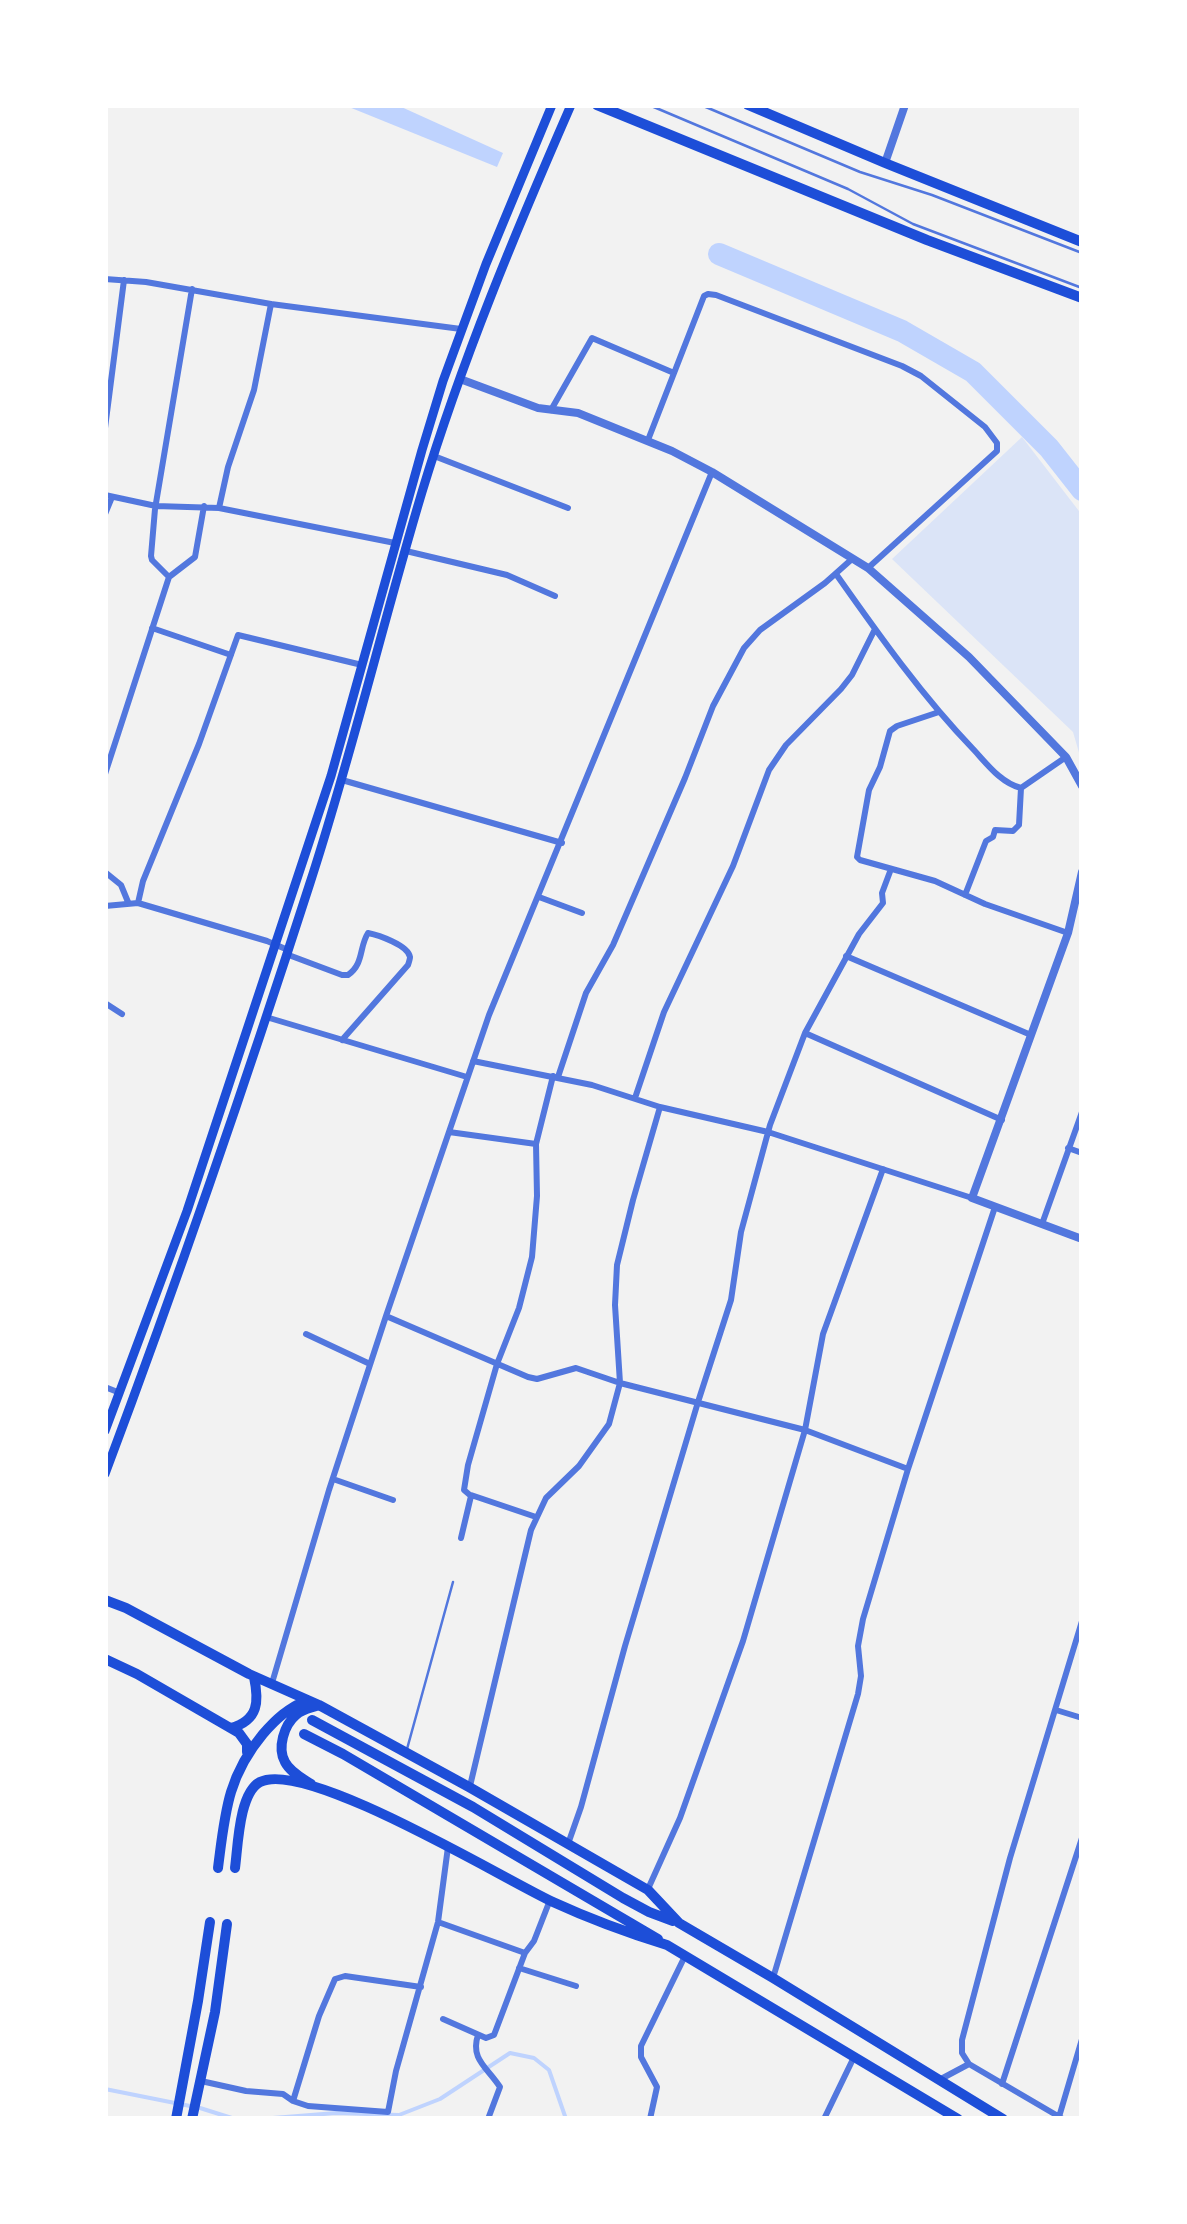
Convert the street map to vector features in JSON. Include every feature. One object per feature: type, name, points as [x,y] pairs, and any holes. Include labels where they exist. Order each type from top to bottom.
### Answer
[{"type":"main road","points":[[105,1431],[187,1212],[331,776],[422,450],[461,329],[552,105]]},
{"type":"main road","points":[[105,1474],[162,1324],[310,883],[460,379],[571,105]]},
{"type":"main road","points":[[597,105],[944,247],[1082,298]]},
{"type":"main road","points":[[748,105],[1082,242]]},
{"type":"main road","points":[[297,878],[310,883]]},
{"type":"main road","points":[[105,1589],[126,1608]]},
{"type":"main road","points":[[105,1600],[255,1680],[271,1684],[636,1906],[678,1923],[773,1978],[1003,2119]]},
{"type":"main road","points":[[105,1659],[234,1727],[243,1736],[247,1753]]},
{"type":"main road","points":[[234,1727],[251,1716],[256,1706],[255,1680]]},
{"type":"main road","points":[[218,1868],[230,1792],[247,1753],[280,1716],[309,1708],[406,1753],[648,1890],[678,1923]]},
{"type":"main road","points":[[309,1708],[294,1716],[282,1744],[286,1765],[306,1781],[448,1845],[550,1900],[628,1934],[667,1945]]},
{"type":"main road","points":[[304,1734],[640,1926],[958,2119]]},
{"type":"main road","points":[[235,1868],[244,1804],[255,1785],[270,1779],[306,1781]]},
{"type":"main road","points":[[176,2118],[210,1922]]},
{"type":"main road","points":[[192,2119],[215,2012],[227,1924]]},
{"type":"street","points":[[885,163],[905,105]]},
{"type":"street","points":[[105,279],[461,329]]},
{"type":"street","points":[[105,428],[124,280]]},
{"type":"street","points":[[169,576],[151,558],[192,290]]},
{"type":"street","points":[[648,440],[704,296],[712,294],[902,366],[934,384],[992,435],[996,451],[868,568]]},
{"type":"street","points":[[220,508],[228,467],[254,390],[271,304]]},
{"type":"street","points":[[551,410],[592,338],[674,373]]},
{"type":"street","points":[[460,379],[538,408],[578,413],[648,440],[712,472],[868,568],[970,658],[1066,757],[1082,786]]},
{"type":"street","points":[[434,456],[568,508]]},
{"type":"street","points":[[271,1684],[332,1479],[490,1015],[712,472]]},
{"type":"street","points":[[105,514],[108,496],[156,506],[220,508],[395,544]]},
{"type":"street","points":[[105,774],[169,576],[195,557],[204,506]]},
{"type":"street","points":[[406,551],[508,575],[555,596]]},
{"type":"street","points":[[537,1518],[471,1496],[464,1490],[497,1364],[519,1308],[532,1257],[536,1144],[555,1076],[586,993],[613,945],[713,706],[744,648],[760,630],[852,559]]},
{"type":"street","points":[[836,574],[938,712],[1009,784],[1020,788]]},
{"type":"street","points":[[152,628],[231,655]]},
{"type":"street","points":[[635,1098],[664,1012],[733,866],[769,770],[786,745],[852,676],[875,629]]},
{"type":"street","points":[[138,903],[237,637],[240,634],[362,665]]},
{"type":"street","points":[[938,712],[890,731],[869,790],[857,857],[935,881],[985,904],[1068,933]]},
{"type":"street","points":[[1020,788],[1066,757]]},
{"type":"street","points":[[342,780],[562,843]]},
{"type":"street","points":[[965,895],[986,841],[996,830],[1013,831],[1019,825],[1020,788]]},
{"type":"street","points":[[568,1845],[624,1646],[731,1300],[741,1232],[768,1132],[805,1033],[859,934],[883,903],[882,893],[891,869]]},
{"type":"street","points":[[105,872],[121,885],[128,902]]},
{"type":"street","points":[[972,1198],[1068,933],[1082,872]]},
{"type":"street","points":[[539,897],[582,913]]},
{"type":"street","points":[[105,906],[138,903],[275,944],[342,975],[357,967],[368,933],[389,940],[407,952],[408,965],[342,1040]]},
{"type":"street","points":[[846,956],[1033,1035]]},
{"type":"street","points":[[105,1003],[122,1014]]},
{"type":"street","points":[[266,1018],[468,1077]]},
{"type":"street","points":[[805,1033],[1002,1120]]},
{"type":"street","points":[[473,1062],[555,1076],[660,1107],[768,1132],[972,1198],[1082,1239]]},
{"type":"street","points":[[470,1788],[531,1530],[546,1498],[579,1466],[610,1424],[620,1383],[615,1286],[618,1265],[632,1200],[660,1107]]},
{"type":"street","points":[[1042,1224],[1082,1112]]},
{"type":"street","points":[[450,1132],[536,1144]]},
{"type":"street","points":[[1068,1148],[1082,1153]]},
{"type":"street","points":[[648,1890],[680,1818],[754,1607],[804,1430],[823,1334],[883,1170]]},
{"type":"street","points":[[773,1978],[858,1694],[858,1646],[863,1619],[908,1468],[995,1207]]},
{"type":"street","points":[[386,1316],[537,1379],[576,1368],[804,1430],[908,1468]]},
{"type":"street","points":[[306,1334],[370,1364]]},
{"type":"street","points":[[105,1387],[120,1392]]},
{"type":"street","points":[[332,1479],[393,1500]]},
{"type":"street","points":[[461,1538],[471,1496]]},
{"type":"street","points":[[1082,1621],[1078,1648],[1010,1858],[962,2040],[962,2053],[970,2064],[1061,2118],[1082,2039]]},
{"type":"street","points":[[1056,1710],[1082,1718]]},
{"type":"street","points":[[1002,2084],[1082,1838]]},
{"type":"street","points":[[200,2082],[283,2094],[317,2112],[388,2112],[438,1922],[448,1845]]},
{"type":"street","points":[[443,2019],[489,2039],[494,2035],[550,1900]]},
{"type":"street","points":[[438,1922],[525,1953]]},
{"type":"street","points":[[650,2119],[657,2087],[641,2057],[640,2046],[685,1956]]},
{"type":"street","points":[[519,1968],[576,1986]]},
{"type":"street","points":[[293,2102],[319,2016],[335,1979],[344,1976],[421,1988]]},
{"type":"street","points":[[478,2035],[474,2048],[477,2059],[500,2087],[488,2119]]},
{"type":"street","points":[[824,2119],[854,2057]]},
{"type":"street","points":[[939,2080],[970,2064]]},
{"type":"lane","points":[[648,105],[848,189],[913,224],[1082,288]]},
{"type":"lane","points":[[701,105],[860,172],[932,194],[1082,254]]},
{"type":"lane","points":[[406,1753],[453,1582]]},
{"type":"shaded area","points":[[1022,437],[1082,515],[1082,763],[1073,732],[892,559]]},
{"type":"water","points":[[344,105],[397,105],[503,153],[497,167]]},
{"type":"waterway","points":[[719,254],[902,331],[973,372],[1049,448],[1082,490]]},
{"type":"waterway","points":[[260,2119],[336,2113],[399,2115],[440,2099],[510,2053],[534,2058],[549,2070],[566,2119]]},
{"type":"waterway","points":[[105,2089],[235,2119]]}]
